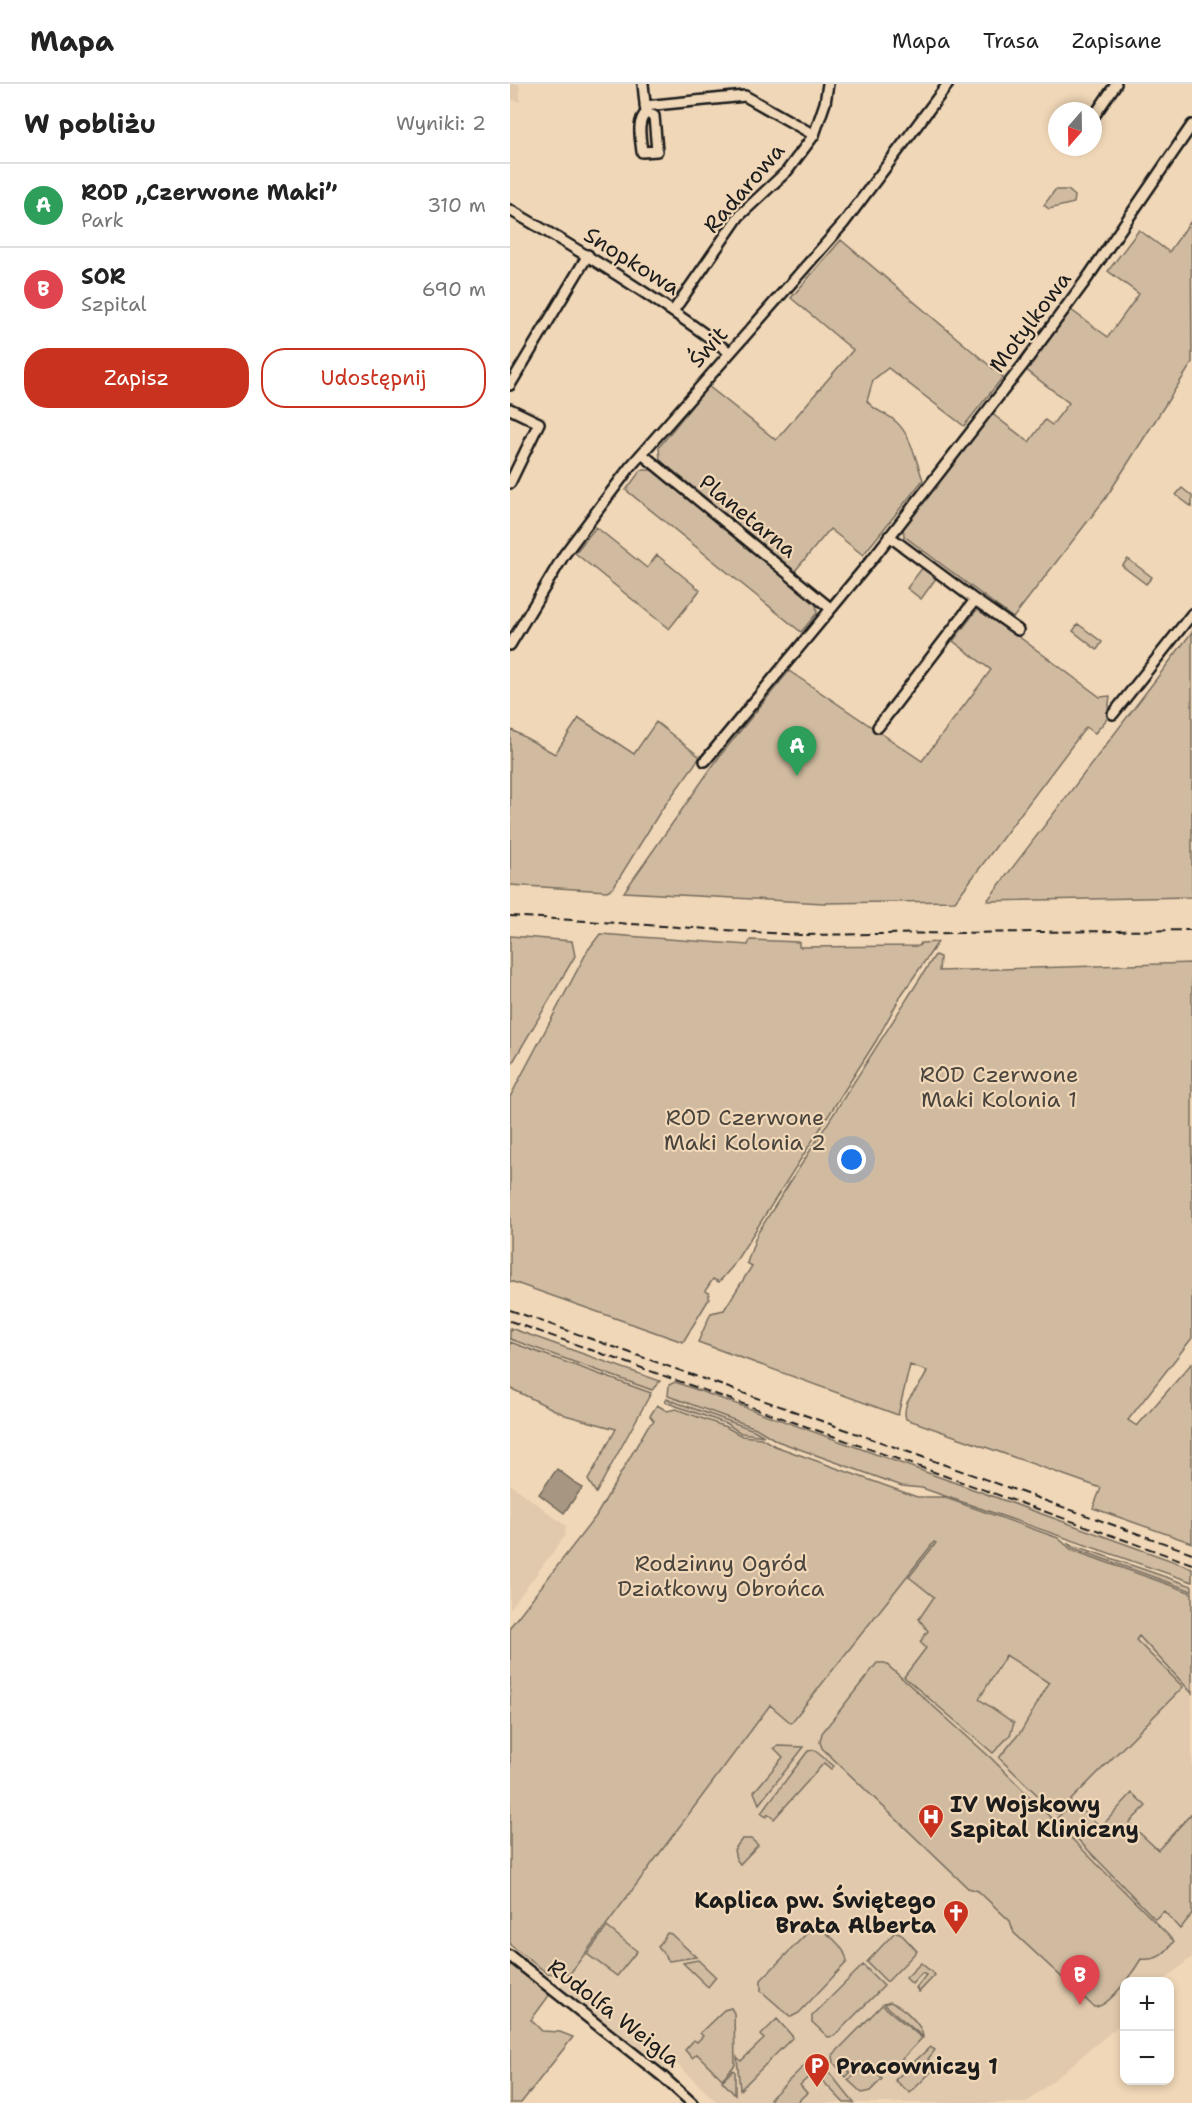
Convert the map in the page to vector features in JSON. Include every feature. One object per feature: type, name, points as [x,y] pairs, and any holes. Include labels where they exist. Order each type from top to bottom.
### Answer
[{"type":"street","points":[[643,84],[646,110],[640,126],[642,152],[657,150],[654,116],[646,110]]},
{"type":"street","name":"Radarowa","points":[[674,310],[739,216],[787,171],[812,134],[825,104],[828,84]]},
{"type":"street","name":"Świt","points":[[510,645],[564,555],[642,454],[858,206],[948,84]]},
{"type":"street","points":[[1102,104],[1116,84]]},
{"type":"street","points":[[646,110],[745,96],[812,134]]},
{"type":"street","name":"Motylkowa","points":[[705,761],[889,536],[1086,280],[1192,125]]},
{"type":"street","name":"Snopkowa","points":[[510,210],[588,255],[674,310],[729,352]]},
{"type":"street","points":[[510,385],[588,255]]},
{"type":"street","points":[[510,409],[539,423],[510,483]]},
{"type":"street","name":"Planetarna","points":[[642,454],[830,608]]},
{"type":"street","points":[[889,536],[1018,630]]},
{"type":"street","points":[[878,727],[975,600]]},
{"type":"street","points":[[1113,714],[1192,614]]},
{"type":"street","name":"Rudolfa Weigla","points":[[510,1956],[662,2076],[692,2103]]},
{"type":"shaded area","points":[[510,84],[519,84],[520,102],[510,99]]},
{"type":"shaded area","points":[[557,1469],[582,1488],[564,1513],[539,1494]]},
{"type":"shaded area","points":[[510,1484],[566,1526],[565,1536],[510,1609]]},
{"type":"shaded area","name":"IV Wojskowy Szpital Kliniczny","points":[[963,1506],[1037,1533],[1163,1660],[1192,1693],[1192,1957],[1168,1977],[1120,1977],[1120,2024],[1026,2103],[718,2103],[677,2064],[662,2069],[559,1988],[770,1705],[791,1723]]},
{"type":"green space","points":[[1055,190],[1068,190],[1075,196],[1074,203],[1049,209],[1044,205]]},
{"type":"green space","points":[[1191,221],[1192,363],[1105,499],[1013,618],[904,536],[903,527],[991,413],[1029,442],[1045,420],[1052,425],[1069,403],[1025,369],[1071,310],[1108,337],[1139,294],[1108,271],[1139,230],[1169,252]]},
{"type":"green space","points":[[841,240],[1003,377],[964,426],[888,368],[873,380],[867,401],[894,420],[905,432],[923,480],[863,555],[830,529],[795,571],[660,460],[659,447],[708,386],[776,440],[853,350],[791,298]]},
{"type":"green space","points":[[641,470],[652,470],[816,603],[817,613],[801,632],[626,490]]},
{"type":"green space","points":[[1182,488],[1192,496],[1192,507],[1176,495]]},
{"type":"green space","points":[[596,527],[647,568],[657,555],[700,590],[669,629],[575,553]]},
{"type":"green space","points":[[1128,559],[1152,577],[1146,584],[1122,566]]},
{"type":"green space","points":[[923,567],[937,577],[921,599],[907,588]]},
{"type":"green space","points":[[979,607],[1100,697],[1110,696],[1107,719],[1095,733],[1086,727],[955,901],[824,903],[624,892],[719,757],[789,671],[922,761],[991,670],[953,641]]},
{"type":"green space","points":[[1078,624],[1102,642],[1097,650],[1073,631]]},
{"type":"green space","points":[[1192,632],[1192,897],[987,901]]},
{"type":"green space","points":[[579,718],[634,754],[656,722],[700,757],[660,812],[613,888],[607,891],[510,885],[510,729],[555,754]]},
{"type":"green space","name":"ROD Czerwone Maki Kolonia 2","points":[[600,934],[748,945],[750,940],[799,942],[799,947],[919,946],[921,943],[938,942],[902,994],[876,1041],[732,1267],[719,1282],[713,1279],[705,1291],[709,1293],[709,1299],[683,1342],[510,1281],[510,1097],[588,950]]},
{"type":"green space","points":[[510,936],[572,941],[575,956],[510,1067]]},
{"type":"green space","name":"ROD Czerwone Maki Kolonia 1","points":[[935,955],[940,957],[939,971],[1192,963],[1192,1338],[1128,1420],[1137,1426],[1192,1363],[1192,1543],[1093,1508],[1101,1488],[906,1419],[906,1405],[927,1371],[910,1365],[898,1415],[698,1342],[711,1313],[724,1310],[752,1266],[747,1263],[757,1234]]},
{"type":"green space","points":[[510,1328],[660,1381],[652,1390],[510,1339]]},
{"type":"green space","points":[[510,1342],[651,1393],[596,1493],[588,1480],[616,1429],[565,1415],[510,1388]]},
{"type":"green space","points":[[675,1382],[1192,1568],[1192,1582],[922,1488],[902,1486],[777,1441],[756,1428],[668,1396],[669,1385]]},
{"type":"green space","points":[[667,1399],[754,1430],[764,1436],[741,1433],[727,1424],[665,1402]]},
{"type":"green space","name":"Rodzinny Ogród Działkowy Obrońca","points":[[657,1405],[667,1411],[676,1409],[726,1427],[742,1436],[761,1438],[775,1446],[917,1497],[943,1497],[1058,1538],[1072,1550],[1192,1593],[1192,1693],[1139,1636],[1136,1640],[1183,1687],[1057,1814],[999,1758],[1022,1730],[1049,1683],[1006,1655],[979,1699],[1014,1723],[1010,1735],[993,1753],[904,1677],[926,1648],[920,1642],[928,1631],[919,1619],[934,1597],[909,1577],[936,1543],[934,1542],[791,1723],[770,1705],[569,1975],[564,1971],[561,1975],[547,1973],[510,1945],[510,1627],[596,1516],[648,1426],[654,1421],[650,1416]]},
{"type":"green space","points":[[1067,1543],[1192,1586],[1192,1591],[1073,1548]]},
{"type":"green space","points":[[877,1663],[885,1663],[991,1758],[1174,1941],[1160,1956],[1141,1959],[1128,1977],[1120,1977],[1120,1988],[1113,1996],[1107,2002],[1094,2007],[1014,1933],[1010,1921],[978,1891],[968,1888],[822,1748],[820,1742],[822,1733]]},
{"type":"green space","points":[[778,1746],[804,1747],[759,1804],[754,1792],[783,1757],[774,1748]]},
{"type":"green space","points":[[814,1750],[834,1766],[831,1769],[824,1763],[774,1819],[768,1814],[766,1817],[761,1813],[808,1751]]},
{"type":"green space","points":[[1132,1793],[1146,1806],[1129,1823],[1158,1850],[1192,1813],[1192,1914],[1180,1929],[1164,1911],[1155,1919],[1057,1818],[1073,1802],[1101,1827]]},
{"type":"green space","points":[[742,1839],[751,1839],[758,1845],[740,1864],[734,1850]]},
{"type":"green space","points":[[607,1927],[637,1951],[617,1976],[587,1954]]},
{"type":"green space","points":[[811,1929],[822,1931],[834,1940],[846,1956],[847,1962],[799,2013],[791,2017],[761,1991],[761,1980]]},
{"type":"green space","points":[[895,1932],[900,1933],[917,1951],[887,1982],[867,1962]]},
{"type":"green space","points":[[667,1933],[696,1957],[669,1961],[658,1947]]},
{"type":"green space","points":[[698,1960],[716,1977],[708,1987],[683,1963]]},
{"type":"green space","points":[[510,1961],[551,1993],[531,2020],[542,2031],[560,2032],[573,2037],[521,2103],[510,2103]]},
{"type":"green space","points":[[921,1963],[935,1975],[919,1992],[916,1988],[926,1975],[922,1973],[912,1984],[906,1978]]},
{"type":"green space","points":[[863,1965],[884,1986],[834,2036],[828,2037],[812,2022],[812,2016]]},
{"type":"green space","points":[[890,2002],[911,2016],[923,2037],[884,2004]]},
{"type":"green space","points":[[882,2005],[922,2038],[889,2073],[880,2065],[874,2071],[882,2079],[870,2091],[862,2093],[848,2080],[867,2067],[863,2063],[858,2067],[853,2062],[847,2068],[850,2073],[846,2077],[834,2063],[833,2055]]},
{"type":"green space","points":[[731,2008],[734,2013],[735,2065],[722,2079],[697,2054],[692,2058],[685,2050],[694,2040],[697,2042],[703,2036],[700,2033],[724,2010]]},
{"type":"green space","points":[[777,2019],[793,2037],[740,2090],[737,2057],[741,2061],[764,2039],[761,2035]]},
{"type":"green space","points":[[930,2047],[935,2050],[928,2059],[936,2067],[910,2093],[895,2080]]},
{"type":"green space","points":[[815,2055],[854,2103],[844,2103],[814,2072],[800,2085],[807,2093],[796,2103],[773,2103],[770,2099]]},
{"type":"green space","points":[[733,2070],[735,2072],[735,2095],[722,2081]]},
{"type":"railway","points":[[510,916],[800,935],[1192,930]]},
{"type":"railway","points":[[510,1310],[1192,1553]]},
{"type":"railway","points":[[510,1321],[1192,1564]]},
{"type":"place","name":"ROD „Czerwone Maki”","points":[[797,776]]},
{"type":"place","name":"IV Wojskowy Szpital Kliniczny","points":[[931,1840]]},
{"type":"place","name":"Kaplica pw. Świętego Brata Alberta","points":[[956,1936]]},
{"type":"place","name":"SOR","points":[[1080,2005]]},
{"type":"place","name":"Pracowniczy 1","points":[[817,2089]]}]
